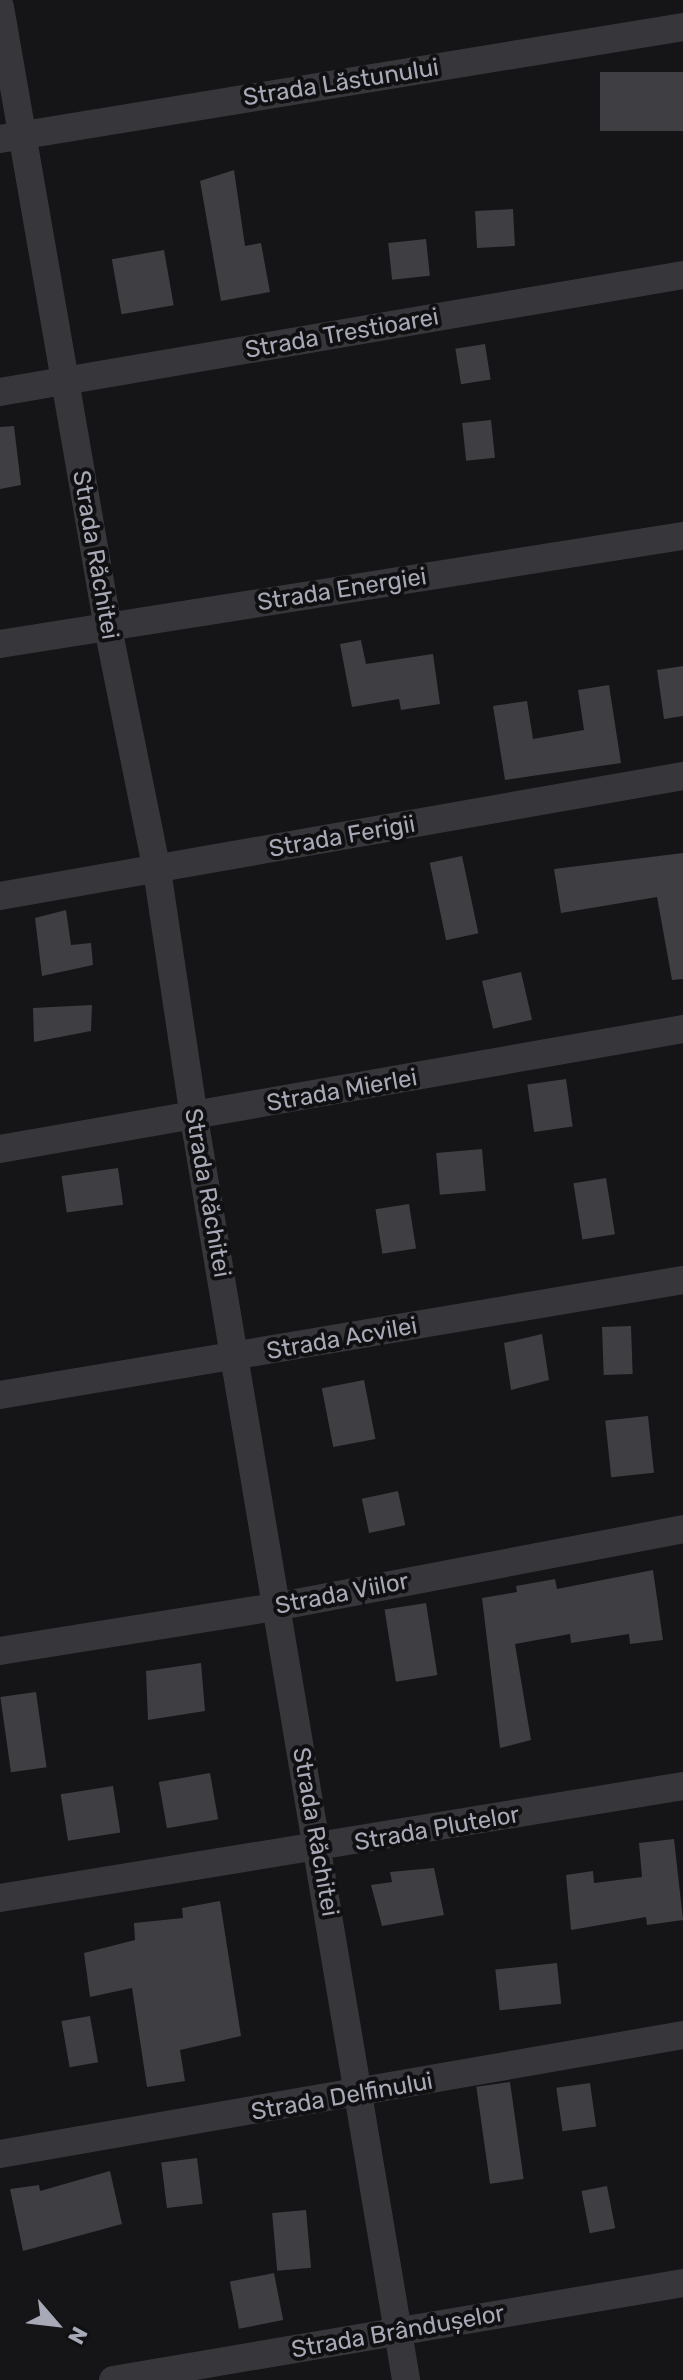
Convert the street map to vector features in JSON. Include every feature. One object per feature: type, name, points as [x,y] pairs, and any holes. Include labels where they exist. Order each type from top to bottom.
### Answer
[{"type":"street","name":"Strada Răchitei","points":[[0,7],[10,137],[63,382],[157,870],[194,1118],[406,2380]]},
{"type":"street","name":"Strada Lăstunului","points":[[10,137],[683,27]]},
{"type":"street","name":"Strada Trestioarei","points":[[0,392],[683,275]]},
{"type":"street","name":"Strada Energiei","points":[[0,644],[683,536]]},
{"type":"street","name":"Strada Ferigii","points":[[0,896],[683,776]]},
{"type":"street","name":"Strada Mierlei","points":[[0,1149],[194,1118],[683,1029]]},
{"type":"street","name":"Strada Acvilei","points":[[0,1395],[683,1280]]},
{"type":"street","name":"Strada Viilor","points":[[0,1651],[275,1607],[683,1529]]},
{"type":"street","name":"Strada Plutelor","points":[[0,1898],[318,1849],[683,1786]]},
{"type":"street","name":"Strada Delfinului","points":[[0,2154],[359,2095],[683,2035]]},
{"type":"street","name":"Strada Brândușelor","points":[[113,2380],[683,2283]]},
{"type":"building","points":[[600,72],[683,72],[683,131],[600,131]]},
{"type":"building","points":[[234,170],[245,246],[261,243],[270,292],[221,301],[200,181]]},
{"type":"building","points":[[513,209],[515,246],[477,248],[475,211]]},
{"type":"building","points":[[426,239],[430,276],[392,280],[388,243]]},
{"type":"building","points":[[164,250],[174,305],[122,314],[112,259]]},
{"type":"building","points":[[485,344],[491,380],[461,384],[455,349]]},
{"type":"building","points":[[491,420],[495,458],[466,461],[462,423]]},
{"type":"building","points":[[14,426],[21,485],[0,489],[0,427]]},
{"type":"building","points":[[361,640],[366,664],[433,654],[440,704],[401,710],[399,699],[352,707],[340,644]]},
{"type":"building","points":[[683,666],[683,716],[664,719],[657,670]]},
{"type":"building","points":[[609,685],[621,763],[505,780],[493,706],[527,701],[533,739],[584,730],[578,690]]},
{"type":"building","points":[[683,853],[683,979],[672,980],[657,897],[561,913],[554,869]]},
{"type":"building","points":[[462,856],[478,933],[446,940],[430,863]]},
{"type":"building","points":[[66,910],[71,945],[91,943],[93,965],[42,976],[35,918]]},
{"type":"building","points":[[521,972],[532,1020],[493,1029],[482,981]]},
{"type":"building","points":[[92,1005],[91,1031],[34,1042],[33,1008]]},
{"type":"building","points":[[566,1079],[573,1127],[534,1132],[527,1084]]},
{"type":"building","points":[[482,1149],[486,1191],[440,1195],[436,1153]]},
{"type":"building","points":[[118,1168],[123,1205],[67,1213],[62,1176]]},
{"type":"building","points":[[606,1178],[615,1234],[582,1239],[573,1183]]},
{"type":"building","points":[[409,1204],[416,1248],[382,1254],[375,1209]]},
{"type":"building","points":[[631,1326],[633,1374],[604,1375],[602,1327]]},
{"type":"building","points":[[542,1334],[549,1380],[511,1390],[504,1343]]},
{"type":"building","points":[[364,1380],[375,1439],[333,1447],[322,1388]]},
{"type":"building","points":[[648,1416],[654,1473],[611,1477],[605,1420]]},
{"type":"building","points":[[398,1491],[405,1525],[369,1533],[362,1499]]},
{"type":"building","points":[[653,1570],[663,1640],[630,1644],[629,1634],[571,1643],[570,1634],[515,1644],[531,1740],[500,1748],[482,1598],[517,1592],[516,1586],[555,1579],[557,1589]]},
{"type":"building","points":[[426,1603],[437,1675],[396,1682],[385,1610]]},
{"type":"building","points":[[201,1663],[205,1711],[148,1720],[146,1671]]},
{"type":"building","points":[[36,1692],[47,1767],[11,1772],[0,1697]]},
{"type":"building","points":[[210,1773],[218,1819],[167,1828],[159,1782]]},
{"type":"building","points":[[113,1786],[120,1832],[68,1841],[61,1794]]},
{"type":"building","points":[[674,1839],[683,1920],[647,1925],[646,1917],[571,1930],[566,1875],[593,1871],[594,1883],[642,1877],[639,1843]]},
{"type":"building","points":[[434,1868],[444,1915],[382,1926],[371,1885],[392,1882],[390,1872]]},
{"type":"building","points":[[220,1901],[241,2036],[180,2050],[185,2081],[147,2087],[132,1988],[90,1997],[84,1953],[135,1940],[134,1923],[183,1918],[182,1908]]},
{"type":"building","points":[[557,1963],[561,2004],[500,2010],[495,1969]]},
{"type":"building","points":[[90,2016],[98,2062],[70,2067],[61,2021]]},
{"type":"building","points":[[510,2082],[524,2179],[490,2184],[476,2087]]},
{"type":"building","points":[[590,2083],[596,2127],[562,2131],[556,2088]]},
{"type":"building","points":[[197,2158],[203,2204],[167,2208],[161,2162]]},
{"type":"building","points":[[110,2171],[122,2224],[23,2251],[10,2189],[39,2185],[40,2191]]},
{"type":"building","points":[[607,2186],[615,2228],[590,2233],[581,2191]]},
{"type":"building","points":[[306,2210],[311,2268],[277,2271],[272,2213]]},
{"type":"building","points":[[274,2273],[283,2320],[239,2329],[230,2282]]}]
